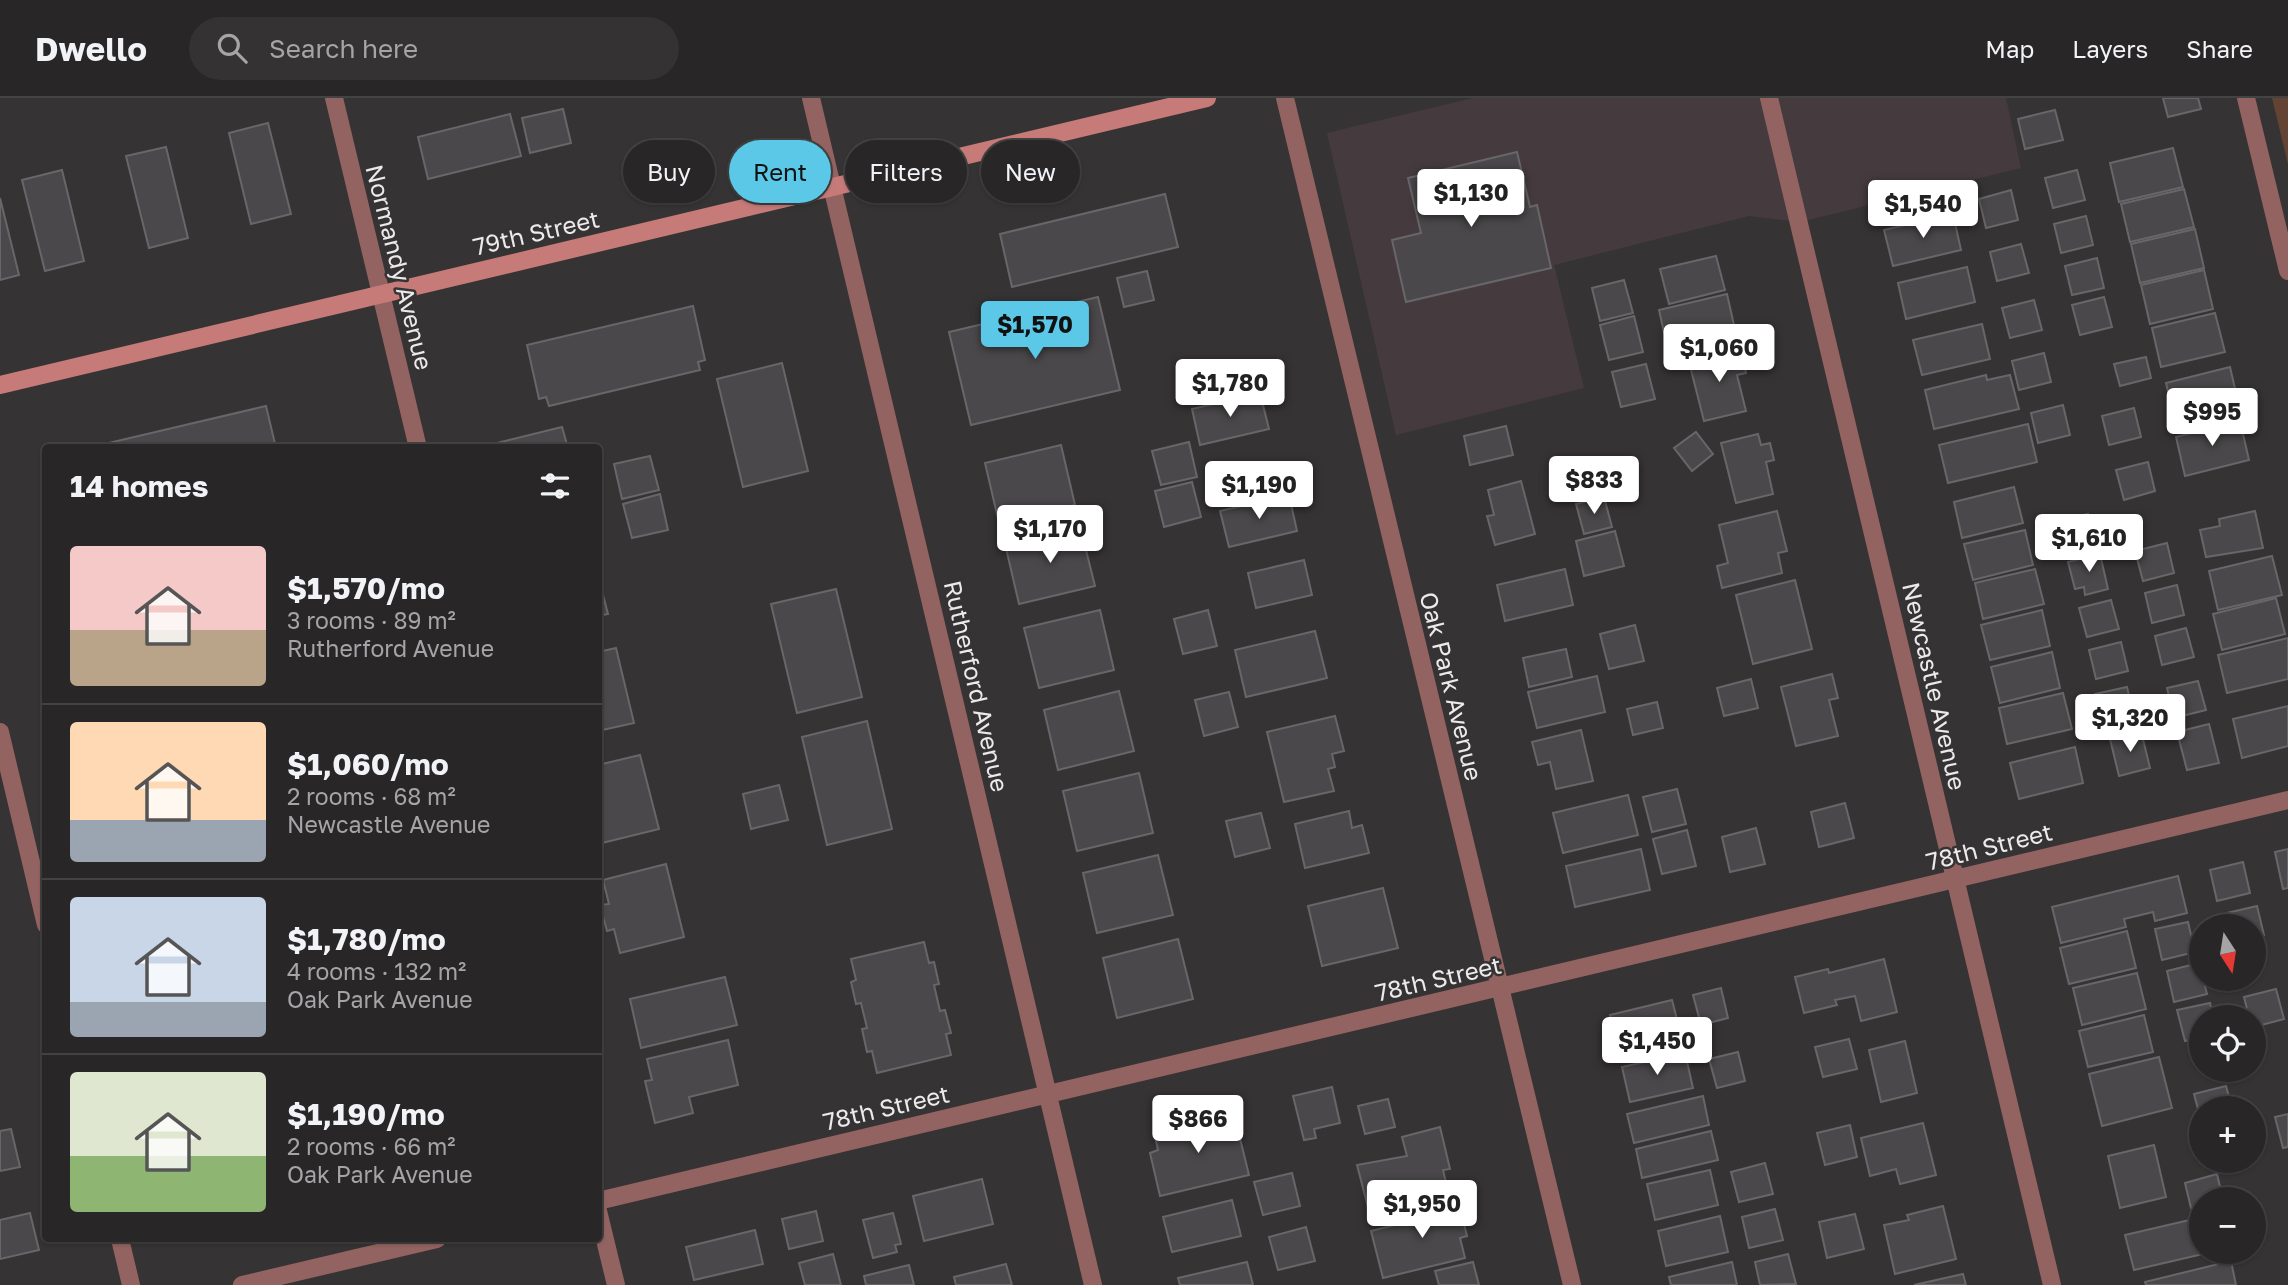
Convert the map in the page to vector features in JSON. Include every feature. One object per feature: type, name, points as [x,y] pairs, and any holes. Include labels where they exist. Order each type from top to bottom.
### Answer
[{"type":"main road","name":"79th Street","points":[[0,385],[1207,98]]},
{"type":"street","name":"Normandy Avenue","points":[[334,98],[417,444]]},
{"type":"street","name":"Rutherford Avenue","points":[[811,98],[1093,1285]]},
{"type":"street","name":"Oak Park Avenue","points":[[1285,98],[1572,1285]]},
{"type":"street","name":"Newcastle Avenue","points":[[1769,98],[2052,1285]]},
{"type":"street","points":[[2246,98],[2288,271]]},
{"type":"street","points":[[0,732],[42,908]]},
{"type":"street","name":"78th Street","points":[[602,1200],[1501,989],[2288,800]]},
{"type":"street","points":[[602,1227],[616,1285]]},
{"type":"street","points":[[121,1242],[131,1285]]},
{"type":"street","points":[[242,1285],[424,1242]]},
{"type":"shaded area","points":[[1473,98],[2006,98],[2021,168],[1800,222],[1749,216],[1554,265],[1584,388],[1396,435],[1327,133]]},
{"type":"shaded area","points":[[2272,98],[2288,98],[2288,164]]},
{"type":"building","points":[[2163,98],[2198,98],[2201,109],[2168,117]]},
{"type":"building","points":[[563,109],[571,143],[530,153],[522,118]]},
{"type":"building","points":[[2055,110],[2063,140],[2025,149],[2018,119]]},
{"type":"building","points":[[510,114],[521,156],[428,179],[418,137]]},
{"type":"building","points":[[268,123],[291,214],[251,224],[229,133]]},
{"type":"building","points":[[166,147],[188,238],[149,248],[126,156]]},
{"type":"building","points":[[2173,148],[2183,187],[2119,202],[2110,163]]},
{"type":"building","points":[[1517,152],[1530,207],[1537,205],[1551,268],[1406,302],[1392,240],[1421,233],[1408,178]]},
{"type":"building","points":[[62,170],[84,261],[45,271],[22,180]]},
{"type":"building","points":[[2077,170],[2085,200],[2053,208],[2045,178]]},
{"type":"building","points":[[2184,189],[2194,227],[2130,242],[2121,204]]},
{"type":"building","points":[[2011,190],[2018,220],[1986,228],[1979,199]]},
{"type":"building","points":[[1165,194],[1178,247],[1012,287],[1000,234]]},
{"type":"building","points":[[0,198],[19,275],[0,280]]},
{"type":"building","points":[[1953,214],[1961,250],[1893,266],[1884,230]]},
{"type":"building","points":[[2086,216],[2093,245],[2061,253],[2054,224]]},
{"type":"building","points":[[2195,229],[2204,268],[2140,283],[2131,244]]},
{"type":"building","points":[[2021,244],[2029,273],[1997,281],[1990,252]]},
{"type":"building","points":[[1716,256],[1725,290],[1669,304],[1660,269]]},
{"type":"building","points":[[2097,258],[2104,288],[2072,295],[2065,266]]},
{"type":"building","points":[[1967,267],[1975,302],[1906,319],[1898,283]]},
{"type":"building","points":[[2204,270],[2213,309],[2150,324],[2141,285]]},
{"type":"building","points":[[1147,271],[1154,300],[1124,307],[1117,278]]},
{"type":"building","points":[[1624,280],[1633,313],[1600,321],[1592,288]]},
{"type":"building","points":[[1727,294],[1736,334],[1668,350],[1659,310]]},
{"type":"building","points":[[1098,297],[1120,390],[971,425],[949,332]]},
{"type":"building","points":[[2104,297],[2112,327],[2080,335],[2072,305]]},
{"type":"building","points":[[2034,300],[2042,330],[2010,338],[2002,308]]},
{"type":"building","points":[[693,306],[705,360],[698,362],[700,370],[549,406],[546,397],[539,399],[527,345]]},
{"type":"building","points":[[2215,313],[2225,352],[2161,367],[2152,328]]},
{"type":"building","points":[[1634,316],[1643,352],[1609,360],[1600,325]]},
{"type":"building","points":[[1982,324],[1990,359],[1922,375],[1913,340]]},
{"type":"building","points":[[1740,349],[1746,373],[1737,375],[1746,411],[1704,421],[1689,362]]},
{"type":"building","points":[[2044,353],[2051,382],[2019,390],[2012,361]]},
{"type":"building","points":[[2146,357],[2151,378],[2120,386],[2114,364]]},
{"type":"building","points":[[782,363],[808,471],[743,487],[717,379]]},
{"type":"building","points":[[1646,364],[1655,399],[1621,407],[1612,372]]},
{"type":"building","points":[[2230,367],[2239,406],[2175,421],[2166,383]]},
{"type":"building","points":[[1986,375],[1987,380],[2010,375],[2019,409],[1934,429],[1925,390]]},
{"type":"building","points":[[1260,393],[1269,429],[1200,445],[1192,409]]},
{"type":"building","points":[[2063,405],[2070,435],[2038,443],[2031,413]]},
{"type":"building","points":[[266,406],[275,444],[104,444]]},
{"type":"building","points":[[2134,408],[2141,437],[2109,445],[2102,416]]},
{"type":"building","points":[[2240,421],[2249,460],[2185,476],[2176,437]]},
{"type":"building","points":[[2028,424],[2037,462],[1948,483],[1939,445]]},
{"type":"building","points":[[1506,426],[1513,455],[1470,465],[1464,436]]},
{"type":"building","points":[[562,427],[567,444],[493,444]]},
{"type":"building","points":[[1696,432],[1713,454],[1692,471],[1674,448]]},
{"type":"building","points":[[1758,434],[1761,445],[1770,443],[1774,460],[1766,462],[1773,494],[1736,503],[1721,443]]},
{"type":"building","points":[[1189,442],[1197,477],[1161,485],[1152,451]]},
{"type":"building","points":[[1061,445],[1075,505],[999,523],[985,463]]},
{"type":"building","points":[[650,456],[659,490],[622,499],[614,464]]},
{"type":"building","points":[[2148,462],[2155,491],[2124,500],[2116,470]]},
{"type":"building","points":[[1521,481],[1535,534],[1495,545],[1487,516],[1494,515],[1488,490]]},
{"type":"building","points":[[1192,482],[1201,517],[1164,527],[1155,491]]},
{"type":"building","points":[[2014,487],[2023,523],[1962,538],[1954,502]]},
{"type":"building","points":[[660,494],[668,530],[632,538],[623,504]]},
{"type":"building","points":[[1289,495],[1297,531],[1229,547],[1220,511]]},
{"type":"building","points":[[1604,497],[1612,527],[1584,534],[1576,504]]},
{"type":"building","points":[[1777,511],[1787,551],[1778,553],[1782,573],[1722,588],[1717,566],[1728,563],[1719,525]]},
{"type":"building","points":[[2255,511],[2263,548],[2206,557],[2200,530],[2220,526],[2219,519]]},
{"type":"building","points":[[2088,514],[2095,543],[2063,551],[2056,522]]},
{"type":"building","points":[[1080,526],[1095,586],[1019,604],[1005,544]]},
{"type":"building","points":[[2025,530],[2033,565],[1973,580],[1964,544]]},
{"type":"building","points":[[1615,531],[1624,566],[1584,576],[1576,541]]},
{"type":"building","points":[[2167,543],[2174,573],[2143,581],[2135,551]]},
{"type":"building","points":[[2100,554],[2108,589],[2085,595],[2084,587],[2075,589],[2068,562]]},
{"type":"building","points":[[2272,556],[2282,595],[2218,610],[2209,571]]},
{"type":"building","points":[[1304,560],[1312,595],[1256,608],[1248,573]]},
{"type":"building","points":[[1565,569],[1573,605],[1505,621],[1497,585]]},
{"type":"building","points":[[2035,569],[2044,604],[1983,619],[1975,583]]},
{"type":"building","points":[[1795,580],[1812,649],[1753,664],[1736,595]]},
{"type":"building","points":[[2177,585],[2184,615],[2152,623],[2145,593]]},
{"type":"building","points":[[836,589],[862,697],[797,713],[771,604]]},
{"type":"building","points":[[602,591],[608,614],[602,615]]},
{"type":"building","points":[[2276,598],[2285,634],[2222,650],[2213,614]]},
{"type":"building","points":[[2111,600],[2119,629],[2087,637],[2079,608]]},
{"type":"building","points":[[1100,610],[1114,670],[1039,688],[1024,628]]},
{"type":"building","points":[[1208,610],[1217,646],[1183,654],[1174,619]]},
{"type":"building","points":[[2042,610],[2050,646],[1990,660],[1981,625]]},
{"type":"building","points":[[1635,625],[1644,661],[1609,669],[1600,634]]},
{"type":"building","points":[[2186,628],[2194,657],[2162,665],[2155,636]]},
{"type":"building","points":[[1315,631],[1327,678],[1246,697],[1235,650]]},
{"type":"building","points":[[2288,638],[2288,679],[2227,693],[2218,655]]},
{"type":"building","points":[[2121,642],[2128,671],[2096,679],[2089,650]]},
{"type":"building","points":[[616,648],[634,723],[602,730],[602,651]]},
{"type":"building","points":[[1566,649],[1572,677],[1529,687],[1523,658]]},
{"type":"building","points":[[2052,652],[2060,688],[2000,703],[1991,667]]},
{"type":"building","points":[[1832,674],[1838,698],[1829,700],[1838,736],[1796,746],[1781,687]]},
{"type":"building","points":[[1597,676],[1605,712],[1537,728],[1528,692]]},
{"type":"building","points":[[1751,679],[1758,708],[1724,716],[1717,688]]},
{"type":"building","points":[[2198,681],[2206,710],[2174,718],[2167,688]]},
{"type":"building","points":[[2127,687],[2134,716],[2102,724],[2095,694]]},
{"type":"building","points":[[1119,691],[1134,751],[1058,770],[1044,710]]},
{"type":"building","points":[[1229,692],[1238,727],[1204,736],[1195,700]]},
{"type":"building","points":[[2063,693],[2072,729],[2007,744],[1999,708]]},
{"type":"building","points":[[1657,702],[1663,728],[1633,735],[1627,709]]},
{"type":"building","points":[[2288,706],[2288,746],[2242,758],[2233,719]]},
{"type":"building","points":[[1335,716],[1344,751],[1332,754],[1335,767],[1328,769],[1334,791],[1284,802],[1267,732]]},
{"type":"building","points":[[867,721],[892,829],[827,845],[802,737]]},
{"type":"building","points":[[2209,724],[2219,763],[2187,770],[2177,732]]},
{"type":"building","points":[[1581,730],[1593,781],[1556,789],[1550,762],[1538,765],[1532,742]]},
{"type":"building","points":[[2141,731],[2150,768],[2119,776],[2110,739]]},
{"type":"building","points":[[2075,747],[2083,783],[2019,799],[2010,763]]},
{"type":"building","points":[[640,755],[659,829],[602,843],[602,764]]},
{"type":"building","points":[[1139,773],[1153,833],[1077,851],[1063,791]]},
{"type":"building","points":[[779,785],[788,820],[751,829],[743,794]]},
{"type":"building","points":[[1677,789],[1686,824],[1652,832],[1643,797]]},
{"type":"building","points":[[1628,795],[1638,835],[1563,853],[1553,813]]},
{"type":"building","points":[[1845,803],[1854,838],[1819,847],[1811,812]]},
{"type":"building","points":[[1349,811],[1352,828],[1362,825],[1369,853],[1305,868],[1295,824]]},
{"type":"building","points":[[1261,813],[1270,848],[1235,857],[1226,821]]},
{"type":"building","points":[[1756,828],[1765,864],[1730,872],[1722,837]]},
{"type":"building","points":[[1687,830],[1696,866],[1662,874],[1653,839]]},
{"type":"building","points":[[1641,849],[1650,890],[1575,907],[1566,866]]},
{"type":"building","points":[[2288,849],[2288,888],[2283,889],[2275,852]]},
{"type":"building","points":[[1158,855],[1173,915],[1097,933],[1083,873]]},
{"type":"building","points":[[2243,862],[2250,893],[2217,901],[2210,870]]},
{"type":"building","points":[[666,864],[684,937],[620,953],[614,929],[607,931],[602,912],[602,905],[609,904],[603,880]]},
{"type":"building","points":[[2178,876],[2187,913],[2155,921],[2153,912],[2124,919],[2126,927],[2061,943],[2052,907]]},
{"type":"building","points":[[1383,888],[1398,948],[1322,966],[1308,906]]},
{"type":"building","points":[[2257,906],[2259,914],[2227,914]]},
{"type":"building","points":[[2188,922],[2189,953],[2162,960],[2155,929]]},
{"type":"building","points":[[2127,931],[2136,968],[2069,984],[2060,948]]},
{"type":"building","points":[[1178,939],[1193,999],[1117,1018],[1103,958]]},
{"type":"building","points":[[924,942],[929,963],[934,962],[939,984],[934,985],[940,1011],[945,1010],[951,1033],[946,1034],[951,1055],[877,1073],[872,1051],[867,1052],[862,1029],[867,1028],[861,1003],[856,1004],[851,982],[856,980],[851,959]]},
{"type":"building","points":[[1884,959],[1897,1012],[1861,1021],[1855,996],[1835,1000],[1837,1005],[1804,1013],[1795,977],[1828,969],[1829,973]]},
{"type":"building","points":[[2189,966],[2189,991],[2206,991],[2207,994],[2174,1002],[2167,971]]},
{"type":"building","points":[[2137,973],[2146,1009],[2082,1025],[2073,988]]},
{"type":"building","points":[[725,977],[737,1025],[641,1048],[630,999]]},
{"type":"building","points":[[1721,988],[1728,1018],[1701,1025],[1693,995]]},
{"type":"building","points":[[2276,989],[2284,1019],[2266,1024],[2266,1005],[2246,1005],[2244,997]]},
{"type":"building","points":[[1672,1000],[1681,1035],[1618,1050],[1610,1015]]},
{"type":"building","points":[[2189,1007],[2189,1040],[2185,1041],[2177,1010]]},
{"type":"building","points":[[2144,1015],[2153,1052],[2088,1067],[2079,1031]]},
{"type":"building","points":[[1849,1039],[1857,1069],[1823,1077],[1815,1047]]},
{"type":"building","points":[[728,1040],[738,1085],[689,1097],[693,1113],[655,1123],[645,1081],[652,1080],[647,1059]]},
{"type":"building","points":[[1905,1041],[1917,1093],[1881,1102],[1869,1050]]},
{"type":"building","points":[[1738,1052],[1745,1081],[1717,1088],[1709,1059]]},
{"type":"building","points":[[1685,1053],[1693,1088],[1630,1102],[1622,1067]]},
{"type":"building","points":[[2159,1057],[2172,1108],[2102,1126],[2089,1074]]},
{"type":"building","points":[[2226,1086],[2229,1096],[2195,1096]]},
{"type":"building","points":[[1332,1087],[1340,1123],[1314,1129],[1316,1138],[1304,1140],[1293,1096]]},
{"type":"building","points":[[1703,1096],[1709,1125],[1634,1143],[1627,1114]]},
{"type":"building","points":[[1388,1099],[1395,1127],[1365,1134],[1358,1106]]},
{"type":"building","points":[[1234,1114],[1249,1175],[1160,1196],[1150,1153],[1158,1150],[1154,1132]]},
{"type":"building","points":[[2288,1114],[2288,1147],[2283,1148],[2275,1117]]},
{"type":"building","points":[[1923,1123],[1936,1175],[1900,1184],[1896,1169],[1870,1176],[1861,1138]]},
{"type":"building","points":[[1850,1125],[1857,1157],[1825,1165],[1817,1133]]},
{"type":"building","points":[[1440,1127],[1450,1169],[1443,1170],[1448,1191],[1369,1211],[1357,1165],[1407,1156],[1402,1137]]},
{"type":"building","points":[[11,1129],[20,1167],[0,1171],[0,1131]]},
{"type":"building","points":[[1711,1131],[1718,1160],[1642,1178],[1636,1149]]},
{"type":"building","points":[[2154,1145],[2166,1197],[2120,1208],[2108,1156]]},
{"type":"building","points":[[1765,1163],[1773,1194],[1739,1202],[1731,1172]]},
{"type":"building","points":[[1710,1170],[1718,1205],[1655,1220],[1647,1184]]},
{"type":"building","points":[[1292,1173],[1300,1206],[1263,1215],[1254,1182]]},
{"type":"building","points":[[2217,1174],[2220,1187],[2189,1187],[2189,1200],[2185,1183]]},
{"type":"building","points":[[982,1179],[993,1224],[924,1241],[913,1196]]},
{"type":"building","points":[[1457,1196],[1467,1236],[1460,1238],[1465,1258],[1383,1278],[1371,1231],[1423,1218],[1420,1205]]},
{"type":"building","points":[[1232,1200],[1241,1236],[1172,1252],[1163,1217]]},
{"type":"building","points":[[1943,1206],[1956,1259],[1895,1274],[1884,1225],[1909,1220],[1907,1215]]},
{"type":"building","points":[[1775,1209],[1783,1240],[1749,1248],[1742,1217]]},
{"type":"building","points":[[816,1211],[823,1241],[789,1249],[782,1219]]},
{"type":"building","points":[[30,1213],[39,1250],[0,1259],[0,1220]]},
{"type":"building","points":[[893,1213],[901,1244],[895,1245],[897,1252],[873,1258],[863,1220]]},
{"type":"building","points":[[1855,1214],[1864,1249],[1827,1258],[1819,1222]]},
{"type":"building","points":[[1720,1216],[1728,1252],[1666,1266],[1658,1231]]},
{"type":"building","points":[[2189,1220],[2189,1257],[2134,1270],[2125,1235]]},
{"type":"building","points":[[1306,1227],[1315,1261],[1278,1270],[1269,1237]]},
{"type":"building","points":[[755,1230],[763,1264],[694,1280],[686,1247]]},
{"type":"building","points":[[833,1254],[841,1285],[805,1285],[799,1263]]},
{"type":"building","points":[[1788,1254],[1796,1284],[1760,1285],[1755,1262]]},
{"type":"building","points":[[1247,1262],[1253,1285],[1180,1285],[1178,1278]]},
{"type":"building","points":[[1473,1262],[1479,1285],[1439,1285],[1435,1271]]},
{"type":"building","points":[[1732,1262],[1737,1285],[1671,1285],[1669,1277]]},
{"type":"building","points":[[1006,1264],[1012,1285],[956,1285],[954,1277]]},
{"type":"building","points":[[2219,1264],[2232,1264],[2236,1285],[2146,1285],[2145,1282]]},
{"type":"building","points":[[909,1265],[914,1285],[866,1285],[864,1276]]},
{"type":"building","points":[[1963,1274],[1966,1285],[1914,1285]]}]
